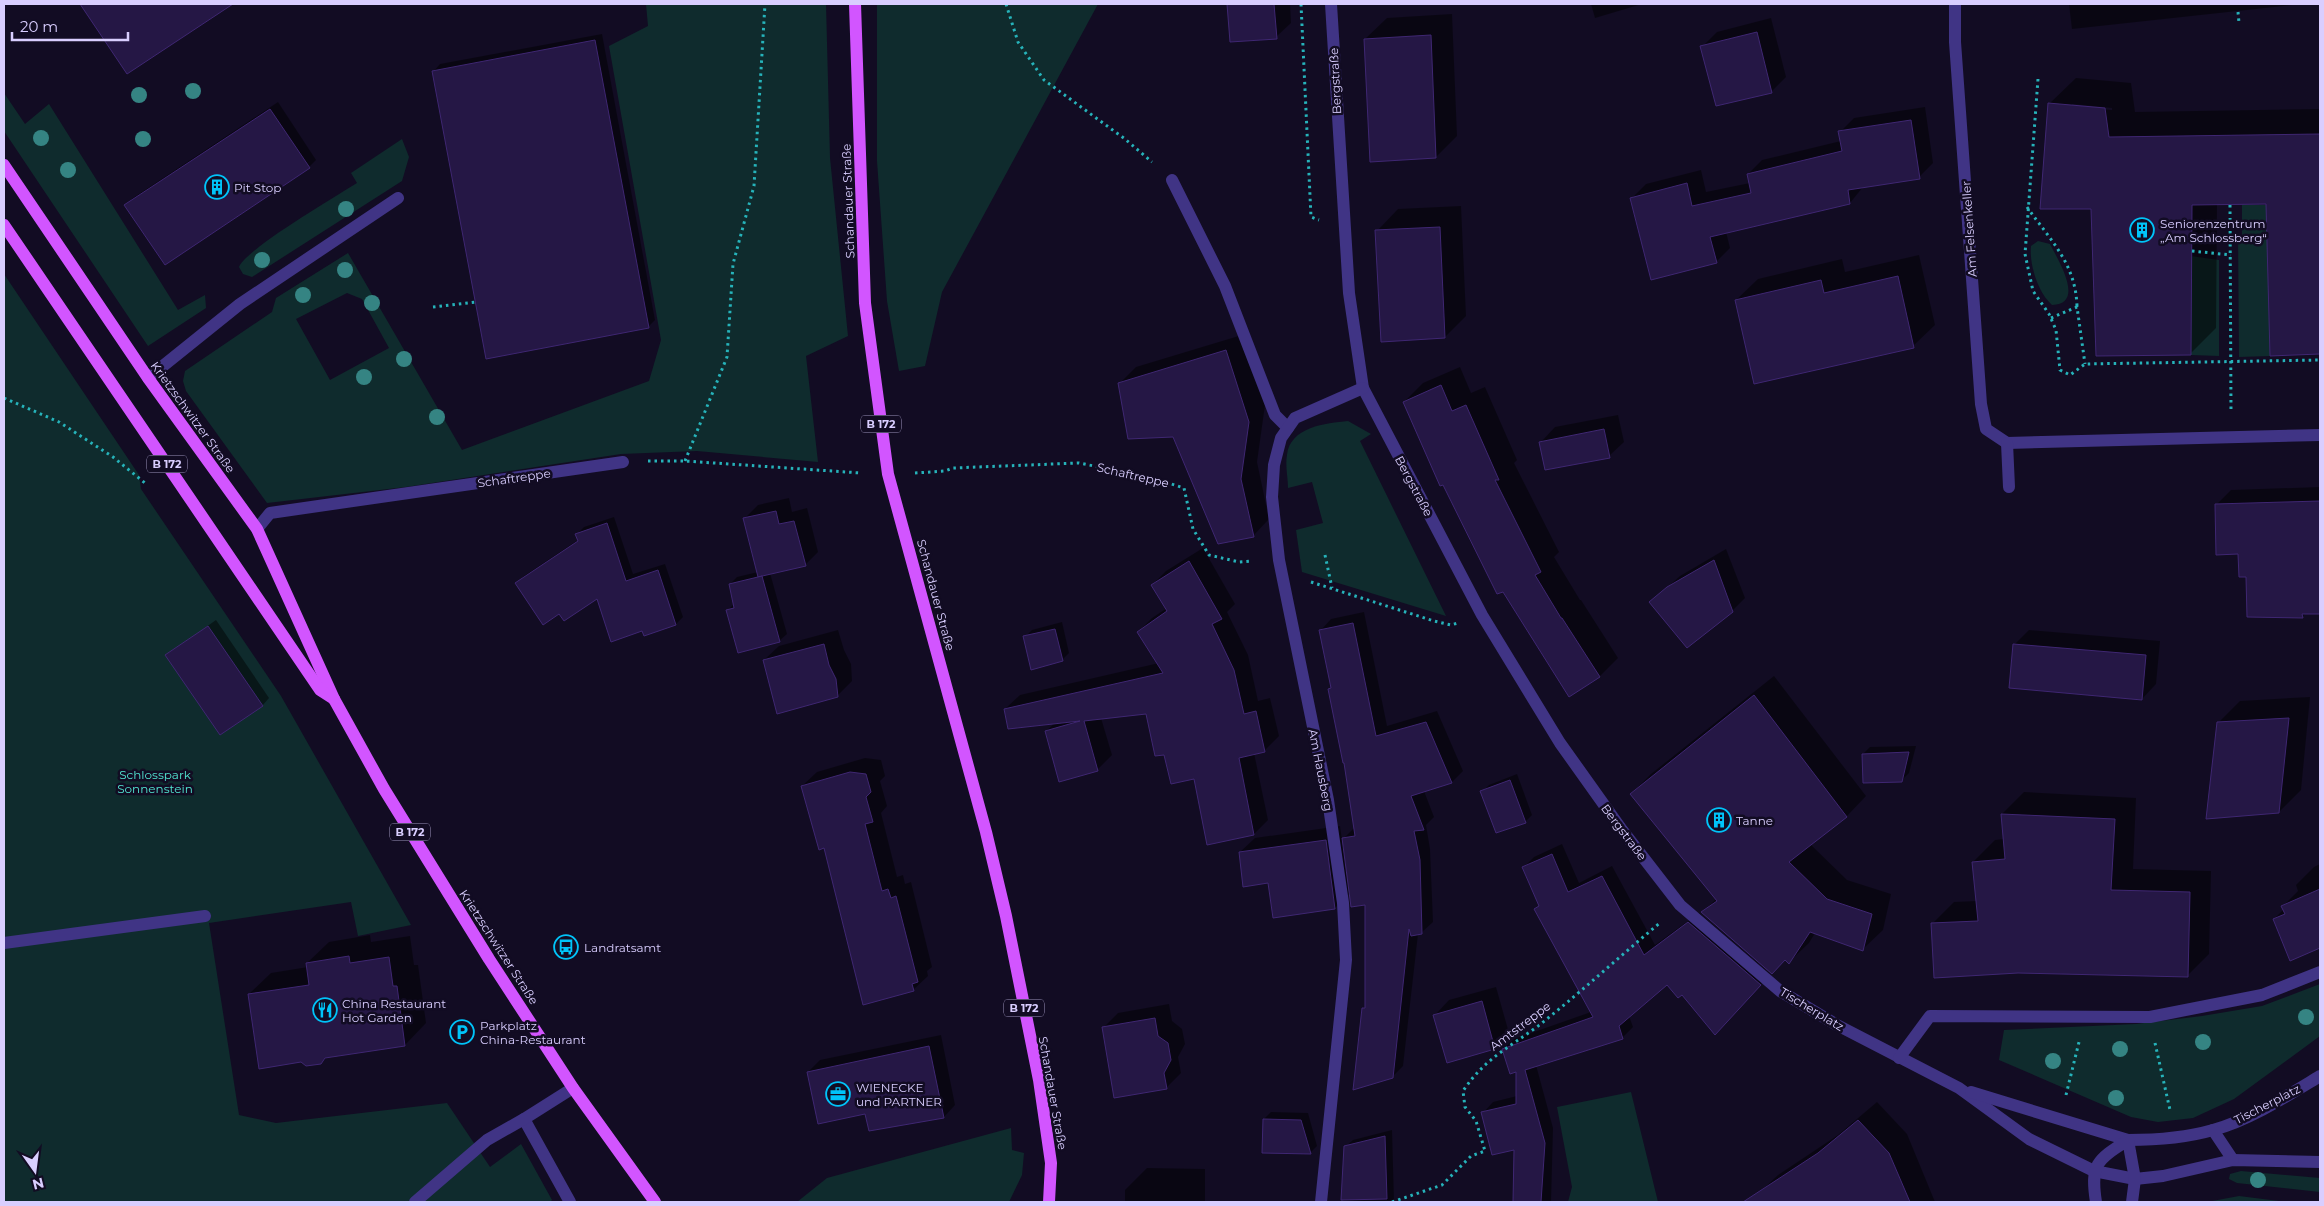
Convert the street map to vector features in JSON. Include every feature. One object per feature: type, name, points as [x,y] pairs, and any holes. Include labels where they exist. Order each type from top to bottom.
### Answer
[{"type":"main road","name":"Schandauer Straße","points":[[855,4],[864,303],[888,474],[983,822],[1006,916],[1039,1080],[1051,1163],[1049,1202]]},
{"type":"main road","name":"Krietzschwitzer Straße","points":[[4,165],[148,378],[257,529],[334,699],[425,858],[573,1088],[655,1202]]},
{"type":"main road","name":"Krietzschwitzer Straße","points":[[4,225],[320,690],[334,699]]},
{"type":"main road","name":"Schandauer Straße","points":[[1043,1202],[1051,1185]]},
{"type":"street","name":"Bergstraße","points":[[1331,4],[1349,294],[1362,388],[1482,616],[1554,734],[1622,830],[1680,905]]},
{"type":"street","name":"Am Felsenkeller","points":[[1955,4],[1955,42],[1968,207],[1980,404],[1986,429],[2007,443]]},
{"type":"street","points":[[1172,180],[1225,286],[1275,415],[1288,428]]},
{"type":"street","points":[[148,378],[240,304],[398,198]]},
{"type":"street","name":"Am Hausberg","points":[[1321,1202],[1346,960],[1343,903],[1328,800],[1279,560],[1272,497],[1274,464],[1280,438],[1295,418],[1362,388]]},
{"type":"street","points":[[2009,488],[2007,443],[2320,435]]},
{"type":"street","name":"Schaftreppe","points":[[257,529],[270,513],[623,462]]},
{"type":"street","name":"Tischerplatz","points":[[1680,905],[1780,991],[1899,1058],[1960,1088],[2128,1140],[2178,1137],[2213,1130],[2278,1100],[2320,1076]]},
{"type":"street","points":[[4,943],[206,916]]},
{"type":"street","points":[[1899,1058],[1930,1016],[2150,1017],[2262,995],[2320,972]]},
{"type":"street","points":[[415,1202],[487,1140],[573,1088]]},
{"type":"street","name":"Tischerplatz","points":[[1960,1088],[2029,1138],[2094,1171],[2135,1179],[2163,1176],[2233,1160],[2320,1162]]},
{"type":"street","points":[[524,1119],[570,1202]]},
{"type":"street","points":[[2213,1130],[2233,1160]]},
{"type":"street","points":[[2096,1202],[2094,1171],[2098,1162],[2128,1140],[2135,1179],[2132,1202]]},
{"type":"path","points":[[685,460],[727,357],[734,264],[754,186],[765,4]]},
{"type":"path","points":[[1006,4],[1018,42],[1044,80],[1125,138],[1172,180]]},
{"type":"path","points":[[1301,4],[1311,217]]},
{"type":"path","points":[[2238,12],[2239,23]]},
{"type":"path","points":[[2038,79],[2025,254],[2033,291],[2051,318],[2058,343],[2060,370],[2070,375],[2084,364],[2320,360]]},
{"type":"path","points":[[2230,205],[2231,437]]},
{"type":"path","points":[[2027,207],[2068,264],[2076,288],[2084,364]]},
{"type":"path","points":[[2192,251],[2231,255]]},
{"type":"path","points":[[434,307],[476,302]]},
{"type":"path","points":[[2051,318],[2077,307]]},
{"type":"path","points":[[4,398],[59,422],[113,457],[153,490],[188,495]]},
{"type":"path","points":[[623,462],[685,460],[780,467]]},
{"type":"path","name":"Schaftreppe","points":[[953,468],[1079,463],[1149,477],[1184,488],[1193,529],[1210,555],[1239,562],[1257,560]]},
{"type":"path","points":[[1325,555],[1332,588]]},
{"type":"path","points":[[1310,581],[1451,625]]},
{"type":"path","name":"Amtstreppe","points":[[1392,1202],[1442,1185],[1470,1156],[1485,1151],[1476,1122],[1465,1107],[1464,1091],[1471,1079],[1498,1052],[1537,1026],[1680,905]]},
{"type":"path","points":[[2150,1017],[2170,1111]]},
{"type":"path","points":[[2060,1120],[2075,1058]]},
{"type":"green space","points":[[646,4],[826,4],[830,158],[848,336],[806,356],[818,462],[697,451],[621,454],[406,487],[267,503],[186,391],[183,381],[185,371],[272,312],[276,298],[348,253],[462,450],[649,381],[661,340],[609,46],[648,26]],"holes":[[[347,293],[362,299],[389,348],[330,380],[296,319]]]},
{"type":"green space","points":[[877,4],[1098,4],[942,292],[925,366],[899,371],[887,301],[877,161]]},
{"type":"green space","points":[[4,93],[25,124],[49,104],[178,310],[205,295],[206,308],[148,346],[4,131]]},
{"type":"green space","points":[[402,139],[409,157],[402,181],[252,277],[243,274],[239,267],[257,248],[357,183],[351,173]]},
{"type":"green space","points":[[2242,205],[2267,205],[2270,356],[2239,357],[2238,235],[2242,235]]},
{"type":"green space","points":[[2038,241],[2050,244],[2067,280],[2067,297],[2062,303],[2052,305],[2039,286],[2031,261],[2031,246]]},
{"type":"green space","points":[[2191,256],[2219,260],[2219,356],[2191,355]]},
{"type":"green space","name":"Schlosspark Sonnenstein","points":[[4,274],[139,475],[141,489],[281,696],[411,925],[358,936],[351,902],[209,923],[239,1115],[276,1123],[447,1103],[490,1167],[521,1144],[552,1200],[550,1202],[4,1202]]},
{"type":"green space","points":[[1348,421],[1371,434],[1360,441],[1446,616],[1302,572],[1296,530],[1323,523],[1312,482],[1288,488],[1287,455],[1295,438],[1302,432],[1320,425]]},
{"type":"green space","points":[[2320,984],[2320,1036],[2234,1099],[2193,1118],[2158,1122],[2131,1117],[1999,1060],[2004,1030],[2136,1024],[2202,1016],[2262,1006]]},
{"type":"green space","points":[[1631,1092],[1658,1202],[1568,1202],[1572,1187],[1557,1107]]},
{"type":"green space","points":[[1011,1128],[1012,1150],[1024,1153],[1022,1175],[1009,1202],[797,1202],[827,1178]]},
{"type":"green space","points":[[2241,1171],[2320,1178],[2320,1192],[2237,1183],[2229,1179],[2230,1174]]},
{"type":"green space","points":[[2239,1196],[2287,1202],[2207,1202]]},
{"type":"building","points":[[80,4],[233,4],[127,74]]},
{"type":"building","points":[[1227,4],[1274,4],[1277,39],[1230,42]]},
{"type":"building","points":[[1757,32],[1772,93],[1716,106],[1700,46]]},
{"type":"building","points":[[1431,35],[1436,158],[1370,162],[1364,39]]},
{"type":"building","points":[[595,40],[649,328],[486,359],[432,71]]},
{"type":"building","name":"Seniorenzentrum „Am Schlossberg“","points":[[2048,103],[2105,108],[2109,137],[2320,134],[2320,354],[2270,356],[2266,204],[2192,205],[2191,355],[2096,356],[2091,209],[2040,209]]},
{"type":"building","name":"Pit Stop","points":[[270,109],[310,168],[165,265],[124,205]]},
{"type":"building","points":[[1911,120],[1920,179],[1848,190],[1850,204],[1710,237],[1717,263],[1651,280],[1630,198],[1687,183],[1692,206],[1751,193],[1747,174],[1842,151],[1838,131]]},
{"type":"building","points":[[1440,227],[1445,338],[1381,342],[1375,230]]},
{"type":"building","points":[[1898,276],[1914,348],[1754,384],[1735,300],[1821,280],[1824,293]]},
{"type":"building","points":[[1226,350],[1249,422],[1241,479],[1254,537],[1218,544],[1173,437],[1128,439],[1118,383]]},
{"type":"building","points":[[1441,385],[1452,411],[1466,405],[1499,480],[1495,480],[1541,572],[1535,575],[1600,677],[1569,697],[1503,592],[1497,594],[1443,485],[1440,486],[1403,402]]},
{"type":"building","points":[[1604,429],[1610,458],[1545,470],[1539,442]]},
{"type":"building","points":[[2320,501],[2320,614],[2302,614],[2303,618],[2247,617],[2246,577],[2239,577],[2238,554],[2216,555],[2215,504]]},
{"type":"building","points":[[776,511],[779,524],[794,521],[806,566],[758,577],[743,518]]},
{"type":"building","points":[[607,523],[626,581],[658,570],[676,625],[644,636],[642,631],[611,642],[597,599],[564,621],[559,614],[543,625],[515,583],[578,541],[575,534]]},
{"type":"building","points":[[1714,560],[1733,612],[1687,648],[1649,602],[1667,587]]},
{"type":"building","points":[[1189,561],[1222,619],[1212,624],[1234,670],[1244,714],[1256,711],[1265,752],[1239,758],[1254,835],[1207,845],[1194,779],[1171,784],[1164,755],[1155,756],[1146,714],[1084,721],[1098,771],[1059,782],[1045,731],[1080,721],[1008,729],[1004,709],[1163,673],[1137,632],[1167,611],[1151,585]]},
{"type":"building","points":[[762,576],[780,642],[738,653],[726,610],[734,608],[729,584]]},
{"type":"building","points":[[1353,623],[1376,736],[1426,722],[1452,783],[1411,796],[1424,830],[1414,831],[1420,860],[1422,934],[1411,936],[1409,929],[1393,1078],[1353,1090],[1362,1008],[1365,1008],[1365,905],[1351,907],[1342,838],[1355,836],[1344,763],[1328,689],[1331,688],[1319,630]]},
{"type":"building","points":[[208,626],[263,706],[220,735],[165,655]]},
{"type":"building","points":[[1055,629],[1063,661],[1031,670],[1023,636]]},
{"type":"building","points":[[824,644],[829,665],[836,679],[838,697],[777,714],[763,660]]},
{"type":"building","points":[[2013,644],[2146,655],[2142,700],[2009,688]]},
{"type":"building","name":"Tanne","points":[[1754,695],[1847,817],[1789,862],[1827,899],[1872,914],[1863,951],[1810,932],[1789,964],[1785,960],[1772,974],[1701,912],[1717,901],[1630,794]]},
{"type":"building","points":[[2289,718],[2279,813],[2206,819],[2217,722]]},
{"type":"building","points":[[1909,752],[1902,782],[1863,783],[1862,754]]},
{"type":"building","points":[[850,772],[866,774],[871,792],[866,797],[873,822],[865,824],[882,891],[888,889],[891,898],[896,896],[918,982],[912,984],[914,991],[863,1005],[824,848],[819,850],[801,786]]},
{"type":"building","points":[[1510,780],[1526,823],[1496,833],[1480,791]]},
{"type":"building","points":[[2001,814],[2115,819],[2111,890],[2190,892],[2188,977],[2018,973],[1934,978],[1931,923],[1978,921],[1972,862],[2005,859]]},
{"type":"building","points":[[1326,840],[1335,909],[1273,918],[1268,883],[1243,887],[1239,852]]},
{"type":"building","points":[[1552,854],[1568,892],[1602,876],[1644,955],[1688,922],[1761,985],[1715,1035],[1682,995],[1678,998],[1667,985],[1619,1026],[1623,1039],[1525,1070],[1545,1143],[1541,1202],[1513,1202],[1514,1150],[1492,1155],[1481,1112],[1516,1104],[1516,1072],[1510,1074],[1502,1049],[1593,1017],[1534,909],[1539,906],[1522,867]]},
{"type":"building","points":[[2320,889],[2320,948],[2290,961],[2273,919],[2285,914],[2281,906]]},
{"type":"building","name":"China Restaurant Hot Garden","points":[[349,956],[350,963],[389,957],[393,986],[397,986],[405,1046],[325,1058],[321,1064],[306,1066],[301,1062],[259,1069],[248,994],[309,985],[306,963]]},
{"type":"building","points":[[1482,1001],[1495,1049],[1447,1063],[1433,1015]]},
{"type":"building","points":[[1155,1018],[1158,1036],[1168,1043],[1171,1060],[1164,1073],[1167,1089],[1114,1098],[1102,1027]]},
{"type":"building","points":[[929,1046],[944,1118],[869,1131],[865,1114],[818,1124],[807,1072]]},
{"type":"building","points":[[1263,1119],[1301,1120],[1311,1154],[1262,1153]]},
{"type":"building","points":[[1858,1120],[1889,1153],[1910,1202],[1743,1202],[1818,1153]]},
{"type":"building","points":[[1385,1136],[1387,1199],[1341,1200],[1344,1146]]},
{"type":"place","name":"Pit Stop","points":[[217,187]]},
{"type":"place","name":"Seniorenzentrum „Am Schlossberg“","points":[[2142,230]]},
{"type":"place","name":"Tanne","points":[[1719,820]]},
{"type":"place","name":"Landratsamt","points":[[566,947]]},
{"type":"place","name":"China Restaurant Hot Garden","points":[[325,1010]]},
{"type":"place","name":"Parkplatz China-Restaurant","points":[[462,1032]]},
{"type":"place","name":"WIENECKE und PARTNER","points":[[838,1094]]}]
